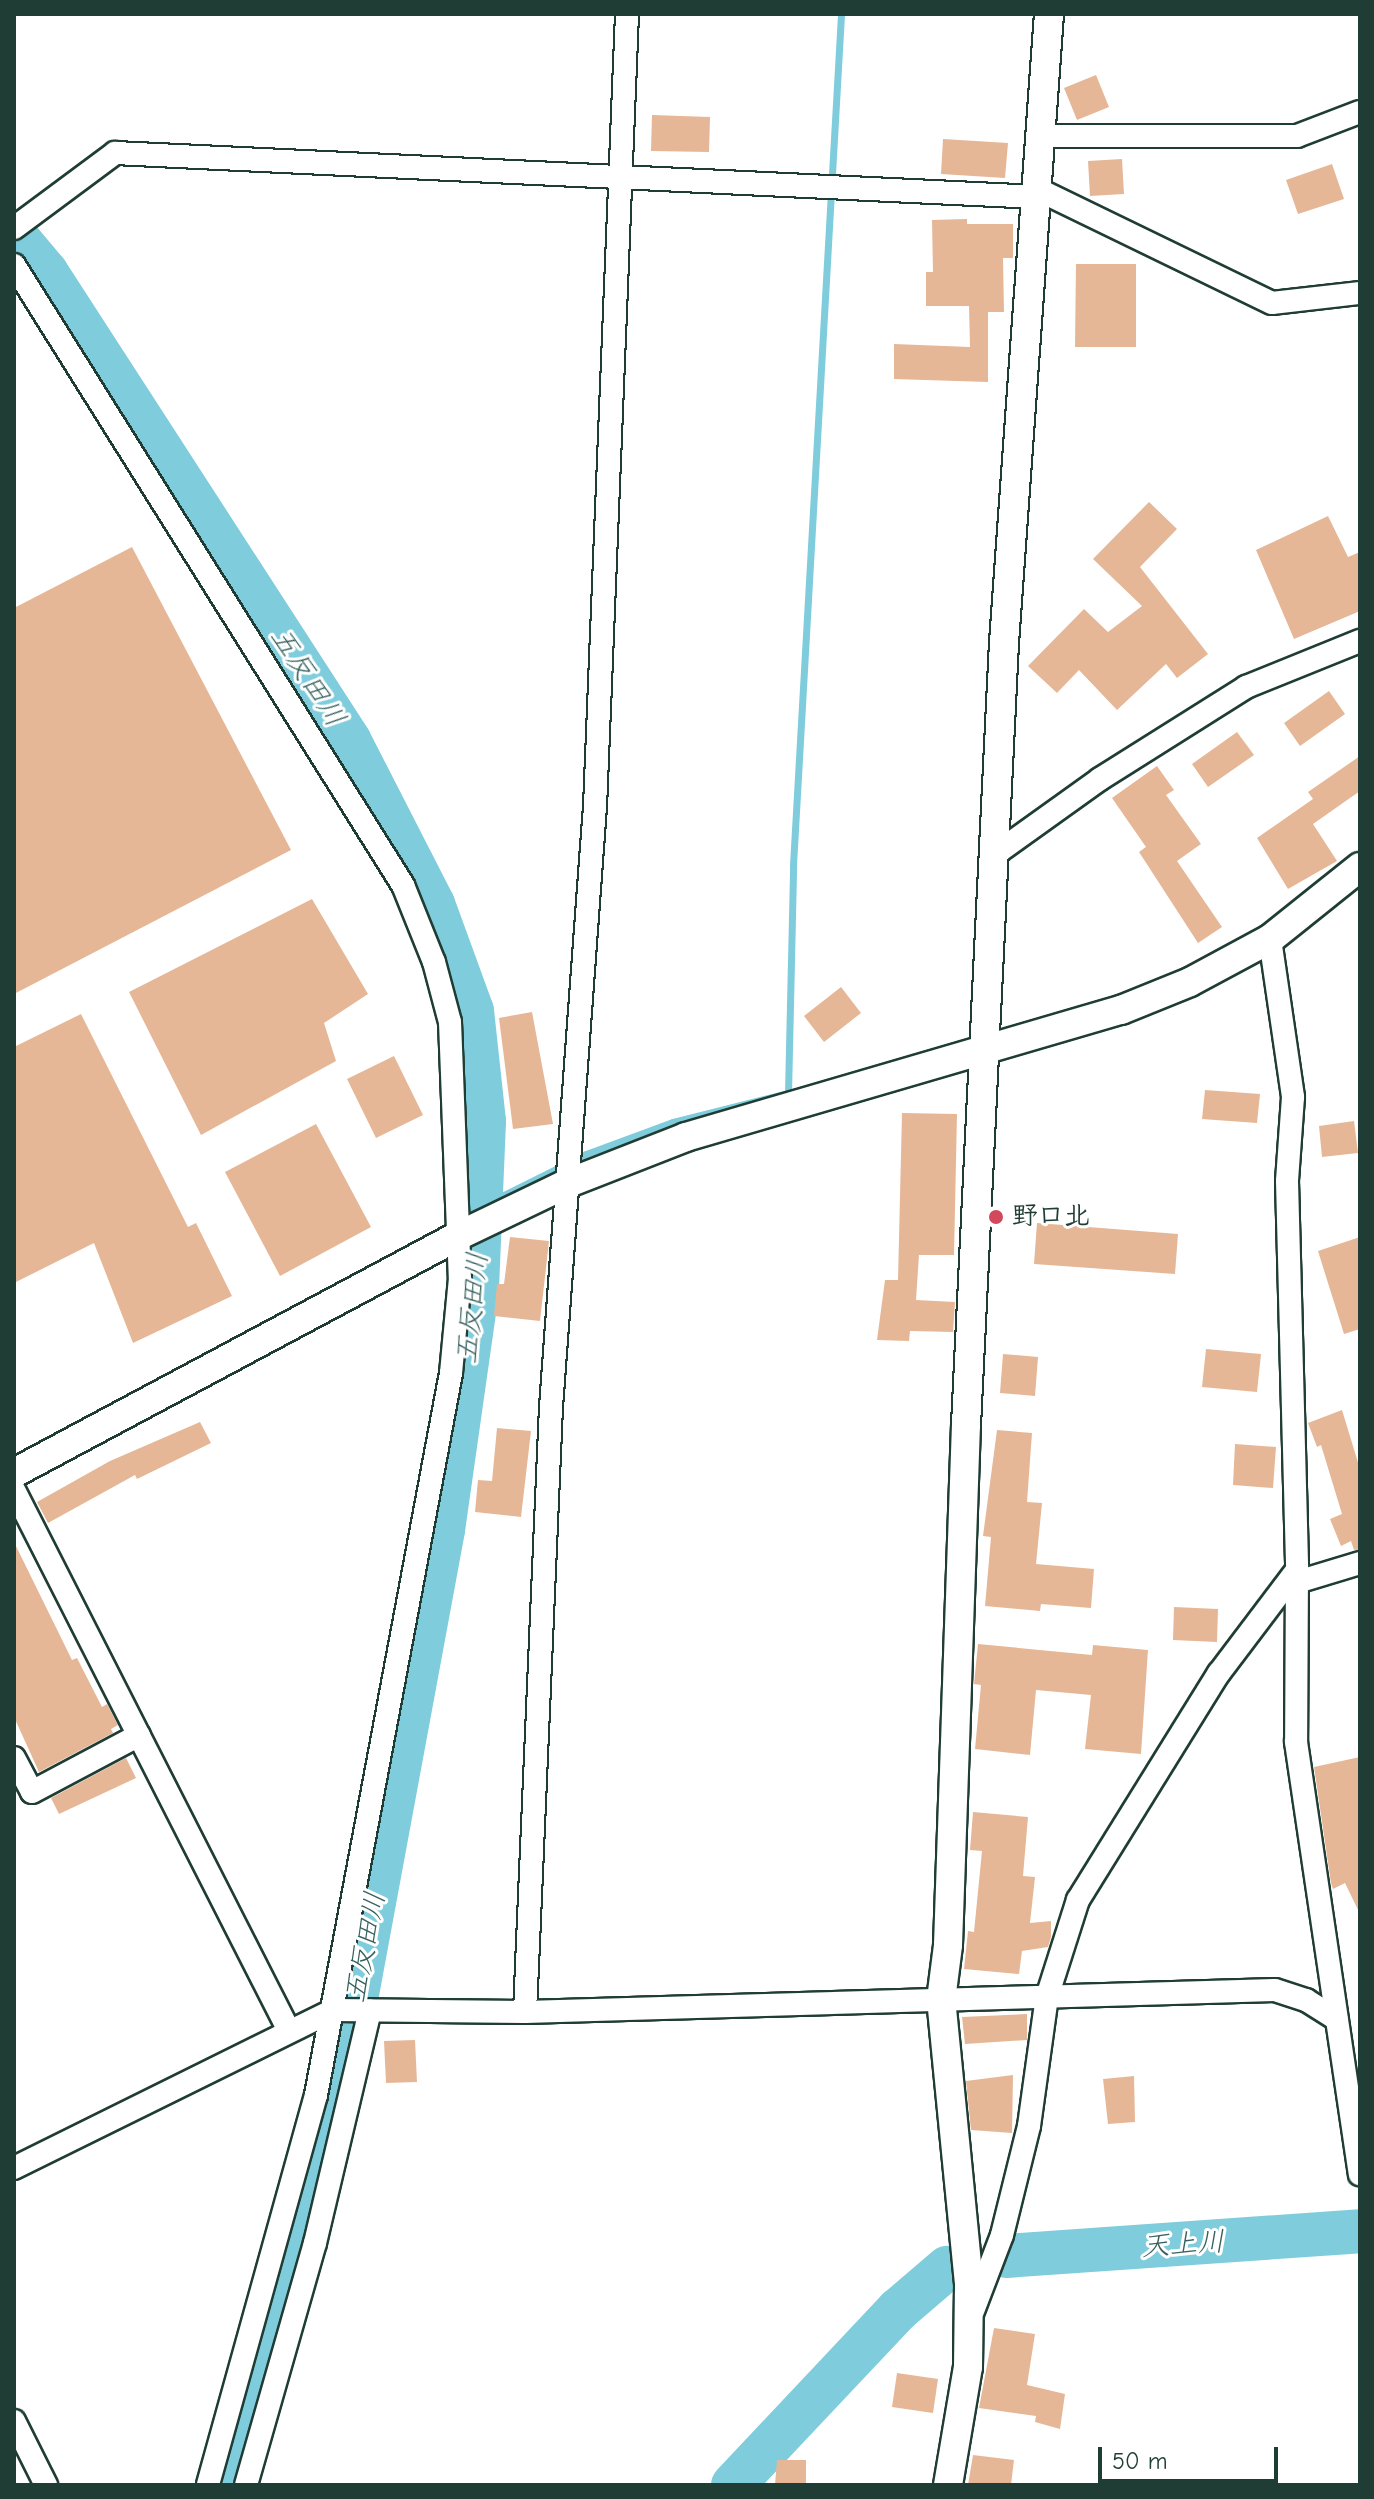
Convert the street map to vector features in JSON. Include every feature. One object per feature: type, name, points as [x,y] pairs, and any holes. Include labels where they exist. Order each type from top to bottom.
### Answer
[{"type":"street","points":[[525,2012],[551,1407],[595,807],[617,179],[627,14]]},
{"type":"street","points":[[948,2485],[968,2367],[969,2324],[941,2000],[948,1945],[966,1438],[994,855],[1037,193],[1044,136],[1049,14]]},
{"type":"street","points":[[1044,136],[1297,136],[1360,112]]},
{"type":"street","points":[[16,225],[115,153],[846,190],[1037,193],[1272,303],[1360,293]]},
{"type":"street","points":[[14,265],[35,291],[403,885],[434,962],[450,1022],[475,1229],[335,2010],[316,2095],[208,2485]]},
{"type":"street","points":[[994,855],[1100,779],[1246,687],[1360,641]]},
{"type":"street","points":[[14,1473],[475,1229],[567,1170],[1121,1010],[1190,982],[1270,939],[1360,867]]},
{"type":"street","points":[[1270,939],[1293,1097],[1287,1181],[1297,1576],[1296,1742],[1346,2031],[1360,2174]]},
{"type":"street","points":[[14,1490],[288,2029]]},
{"type":"street","points":[[969,2324],[1002,2235],[1025,2139],[1047,1997],[1078,1900],[1106,1850],[1219,1673],[1297,1576],[1360,1563]]},
{"type":"street","points":[[14,1758],[32,1792],[139,1735]]},
{"type":"street","points":[[14,2168],[288,2029],[335,2010],[525,2012],[1275,1990],[1306,2000],[1346,2031]]},
{"type":"street","points":[[246,2485],[315,2243],[369,2010]]},
{"type":"street","points":[[14,2421],[46,2485]]},
{"type":"building","points":[[1096,75],[1109,107],[1077,120],[1064,88]]},
{"type":"building","points":[[652,115],[710,117],[709,152],[651,151]]},
{"type":"building","points":[[943,139],[1008,143],[1005,178],[941,174]]},
{"type":"building","points":[[1122,159],[1124,194],[1090,196],[1088,161]]},
{"type":"building","points":[[1332,164],[1344,199],[1298,214],[1286,180]]},
{"type":"building","points":[[967,219],[967,224],[1013,224],[1013,258],[1003,258],[1004,312],[988,312],[988,382],[894,379],[894,344],[970,347],[969,306],[926,306],[926,272],[933,272],[932,220]]},
{"type":"building","points":[[1076,264],[1136,264],[1136,347],[1075,347]]},
{"type":"building","points":[[1149,502],[1177,529],[1140,567],[1208,654],[1177,678],[1166,664],[1117,710],[1079,670],[1057,693],[1028,666],[1084,609],[1108,632],[1142,606],[1093,559]]},
{"type":"building","points":[[1328,516],[1348,557],[1360,552],[1360,611],[1294,639],[1256,550]]},
{"type":"building","points":[[132,547],[291,850],[14,994],[14,608]]},
{"type":"building","points":[[1329,691],[1345,714],[1300,746],[1284,723]]},
{"type":"building","points":[[1237,732],[1254,755],[1208,787],[1192,764]]},
{"type":"building","points":[[1360,756],[1360,791],[1313,824],[1337,861],[1288,889],[1257,838],[1313,799],[1308,792]]},
{"type":"building","points":[[1157,766],[1174,790],[1166,795],[1201,844],[1177,861],[1222,927],[1198,943],[1139,852],[1146,847],[1112,798]]},
{"type":"building","points":[[312,899],[368,994],[324,1023],[336,1061],[201,1135],[129,992]]},
{"type":"building","points":[[841,987],[861,1013],[824,1042],[804,1016]]},
{"type":"building","points":[[532,1012],[553,1124],[513,1129],[499,1018]]},
{"type":"building","points":[[81,1014],[188,1227],[196,1223],[232,1296],[133,1343],[94,1243],[14,1283],[14,1047]]},
{"type":"building","points":[[394,1056],[423,1115],[376,1138],[347,1079]]},
{"type":"building","points":[[1205,1090],[1260,1094],[1257,1123],[1202,1119]]},
{"type":"building","points":[[902,1113],[957,1114],[954,1255],[919,1255],[916,1300],[955,1302],[953,1332],[910,1331],[909,1341],[877,1340],[885,1280],[898,1280]]},
{"type":"building","points":[[1354,1121],[1358,1153],[1322,1157],[1319,1126]]},
{"type":"building","points":[[316,1124],[371,1227],[280,1276],[225,1172]]},
{"type":"building","points":[[1037,1223],[1178,1234],[1175,1274],[1034,1264]]},
{"type":"building","points":[[510,1237],[549,1241],[540,1321],[494,1316],[497,1284],[504,1284]]},
{"type":"building","points":[[1360,1237],[1360,1329],[1344,1334],[1318,1251]]},
{"type":"building","points":[[1206,1349],[1261,1354],[1257,1392],[1202,1387]]},
{"type":"building","points":[[1003,1354],[1038,1357],[1035,1396],[1000,1393]]},
{"type":"building","points":[[1342,1410],[1360,1469],[1360,1549],[1354,1550],[1351,1541],[1341,1546],[1330,1519],[1342,1514],[1321,1445],[1317,1447],[1308,1423]]},
{"type":"building","points":[[200,1422],[211,1443],[137,1479],[135,1475],[48,1523],[37,1502],[110,1461]]},
{"type":"building","points":[[497,1428],[531,1431],[521,1517],[475,1512],[478,1480],[492,1481]]},
{"type":"building","points":[[997,1430],[1032,1433],[1027,1502],[1042,1503],[1036,1564],[1094,1569],[1091,1608],[1041,1604],[1040,1611],[985,1606],[991,1537],[983,1536]]},
{"type":"building","points":[[1235,1444],[1276,1447],[1273,1488],[1233,1485]]},
{"type":"building","points":[[14,1542],[72,1660],[77,1658],[102,1707],[107,1704],[118,1725],[111,1729],[113,1733],[39,1772],[14,1717]]},
{"type":"building","points":[[1174,1607],[1218,1609],[1217,1642],[1173,1640]]},
{"type":"building","points":[[978,1644],[1092,1655],[1093,1645],[1148,1650],[1141,1754],[1085,1749],[1091,1695],[1036,1690],[1030,1755],[975,1749],[981,1685],[974,1684]]},
{"type":"building","points":[[1360,1757],[1360,1914],[1345,1883],[1333,1889],[1331,1883],[1314,1767]]},
{"type":"building","points":[[126,1758],[136,1778],[59,1814],[51,1798]]},
{"type":"building","points":[[973,1812],[1028,1817],[1023,1876],[1035,1877],[1030,1923],[1051,1921],[1051,1937],[1048,1947],[1022,1951],[1019,1974],[964,1969],[968,1931],[974,1932],[982,1851],[970,1850]]},
{"type":"building","points":[[1027,2014],[1027,2040],[965,2044],[962,2017]]},
{"type":"building","points":[[415,2040],[417,2082],[386,2083],[384,2041]]},
{"type":"building","points":[[1013,2075],[1012,2133],[971,2130],[966,2081]]},
{"type":"building","points":[[1134,2076],[1135,2122],[1108,2124],[1103,2079]]},
{"type":"building","points":[[994,2328],[1035,2334],[1027,2385],[1065,2394],[1060,2429],[1035,2422],[1036,2416],[979,2408]]},
{"type":"building","points":[[897,2373],[938,2379],[933,2413],[892,2407]]},
{"type":"building","points":[[973,2455],[1014,2460],[1011,2485],[968,2485]]},
{"type":"building","points":[[777,2460],[806,2460],[806,2485],[775,2485]]},
{"type":"waterway","points":[[482,1206],[586,1154],[673,1122],[788,1093],[793,865],[841,14]]},
{"type":"waterway","name":"五反田川","points":[[14,234],[46,272],[349,740],[433,904],[472,1011],[484,1121],[477,1291],[443,1530],[355,2003],[228,2485]]},
{"type":"waterway","name":"天上川","points":[[1006,2256],[1360,2231]]},
{"type":"waterway","name":"天上川","points":[[733,2485],[898,2310],[947,2268]]},
{"type":"place","name":"野口北","points":[[996,1217]]}]
